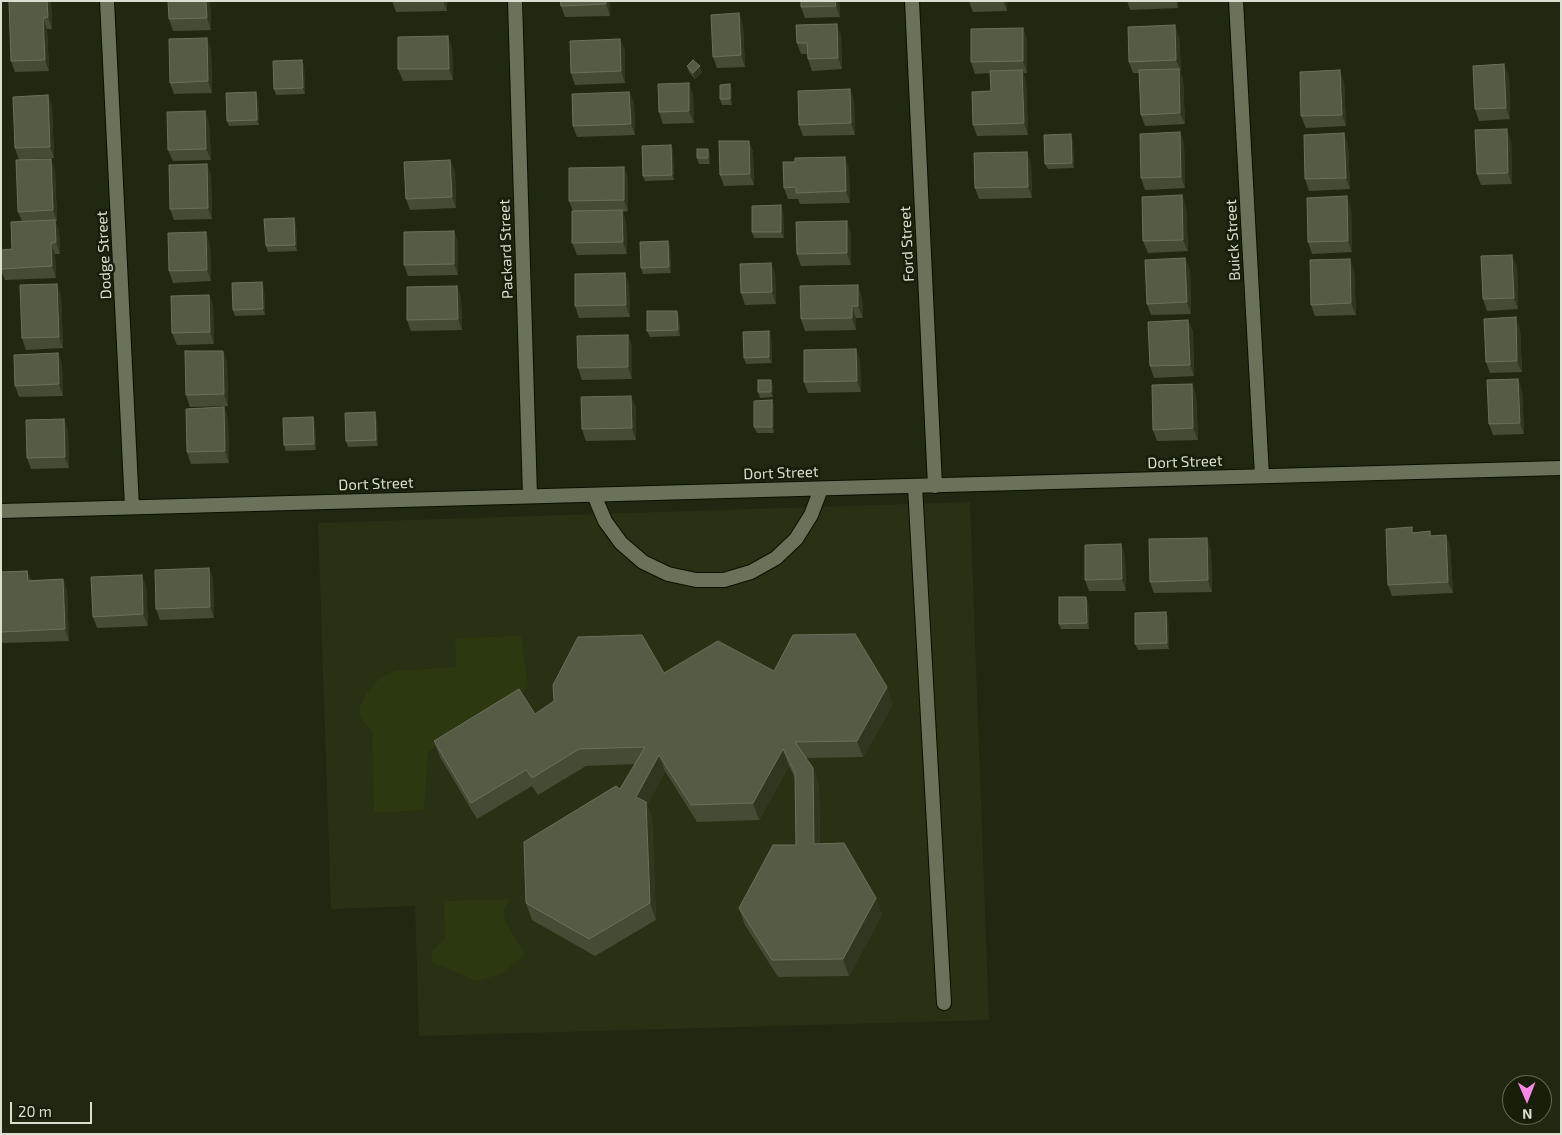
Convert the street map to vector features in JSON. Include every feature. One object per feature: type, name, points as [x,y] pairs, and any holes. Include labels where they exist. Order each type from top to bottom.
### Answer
[{"type":"street","name":"Dodge Street","points":[[107,1],[132,508]]},
{"type":"street","name":"Packard Street","points":[[515,1],[530,496]]},
{"type":"street","name":"Ford Street","points":[[912,1],[935,486]]},
{"type":"street","name":"Buick Street","points":[[1236,1],[1262,476]]},
{"type":"street","name":"Dort Street","points":[[1,511],[1561,468]]},
{"type":"street","points":[[915,486],[944,1003]]},
{"type":"street","points":[[594,495],[605,521],[621,543],[643,562],[668,574],[696,580],[724,580],[751,572],[776,558],[796,539],[812,515],[821,489]]},
{"type":"shaded area","points":[[970,502],[989,1020],[419,1036],[415,906],[331,909],[318,523]]},
{"type":"shaded area","points":[[521,636],[528,685],[522,693],[428,752],[424,810],[374,813],[372,732],[360,717],[359,709],[366,694],[378,680],[395,671],[456,667],[455,638]]},
{"type":"shaded area","points":[[509,899],[504,909],[505,921],[525,954],[501,974],[477,981],[432,962],[432,951],[445,938],[444,901]]},
{"type":"building","points":[[9,1],[47,1],[48,17],[43,18],[45,60],[11,61]]},
{"type":"building","points":[[168,1],[206,1],[207,18],[169,19]]},
{"type":"building","points":[[560,1],[606,1],[606,4],[561,6]]},
{"type":"building","points":[[801,1],[835,1],[836,6],[801,7]]},
{"type":"building","points":[[739,13],[741,55],[713,57],[711,15]]},
{"type":"building","points":[[837,24],[838,58],[808,59],[807,43],[797,43],[796,25]]},
{"type":"building","points":[[1175,25],[1176,60],[1129,62],[1128,27]]},
{"type":"building","points":[[1023,28],[1023,61],[971,62],[971,29]]},
{"type":"building","points":[[448,36],[449,69],[398,69],[398,37]]},
{"type":"building","points":[[207,38],[208,81],[170,83],[169,39]]},
{"type":"building","points":[[620,39],[621,71],[571,73],[570,41]]},
{"type":"building","points":[[302,60],[303,88],[274,89],[273,61]]},
{"type":"building","points":[[693,60],[700,66],[693,73],[687,66]]},
{"type":"building","points":[[1504,64],[1506,108],[1475,109],[1473,66]]},
{"type":"building","points":[[1179,69],[1180,113],[1141,115],[1139,70]]},
{"type":"building","points":[[1022,70],[1024,123],[973,125],[972,92],[991,91],[990,71]]},
{"type":"building","points":[[1340,70],[1342,115],[1301,116],[1300,72]]},
{"type":"building","points":[[689,83],[689,111],[659,112],[658,84]]},
{"type":"building","points":[[730,84],[730,99],[720,99],[720,85]]},
{"type":"building","points":[[850,89],[851,123],[799,125],[798,91]]},
{"type":"building","points":[[256,92],[257,120],[227,121],[226,93]]},
{"type":"building","points":[[629,92],[631,124],[573,126],[572,94]]},
{"type":"building","points":[[48,95],[50,147],[15,148],[13,97]]},
{"type":"building","points":[[205,111],[206,149],[168,150],[167,112]]},
{"type":"building","points":[[1507,129],[1508,173],[1477,174],[1475,130]]},
{"type":"building","points":[[1180,132],[1181,177],[1141,178],[1140,134]]},
{"type":"building","points":[[1344,133],[1346,178],[1305,179],[1304,135]]},
{"type":"building","points":[[1071,134],[1072,163],[1045,164],[1044,135]]},
{"type":"building","points":[[719,141],[749,141],[750,174],[720,175]]},
{"type":"building","points":[[671,145],[672,175],[643,176],[642,146]]},
{"type":"building","points":[[697,149],[708,149],[708,158],[697,158]]},
{"type":"building","points":[[1027,152],[1028,187],[975,188],[974,153]]},
{"type":"building","points":[[845,157],[846,191],[796,193],[796,187],[784,188],[783,162],[795,162],[795,158]]},
{"type":"building","points":[[51,159],[53,210],[18,212],[16,160]]},
{"type":"building","points":[[450,160],[452,197],[406,199],[404,162]]},
{"type":"building","points":[[207,164],[208,208],[170,209],[169,165]]},
{"type":"building","points":[[624,167],[624,200],[569,201],[569,168]]},
{"type":"building","points":[[1182,195],[1183,240],[1143,241],[1142,197]]},
{"type":"building","points":[[1347,196],[1348,241],[1308,242],[1307,198]]},
{"type":"building","points":[[781,205],[781,232],[752,232],[752,206]]},
{"type":"building","points":[[622,210],[623,242],[572,243],[572,211]]},
{"type":"building","points":[[294,218],[295,245],[266,246],[264,219]]},
{"type":"building","points":[[55,220],[56,242],[51,243],[52,266],[1,269],[1,250],[12,249],[11,222]]},
{"type":"building","points":[[847,221],[847,253],[797,254],[796,222]]},
{"type":"building","points":[[454,231],[454,264],[404,265],[404,232]]},
{"type":"building","points":[[206,232],[207,270],[169,271],[168,233]]},
{"type":"building","points":[[668,241],[669,267],[641,268],[640,242]]},
{"type":"building","points":[[1512,255],[1514,298],[1483,299],[1481,256]]},
{"type":"building","points":[[1185,258],[1187,302],[1147,304],[1145,260]]},
{"type":"building","points":[[1350,259],[1351,303],[1311,305],[1310,260]]},
{"type":"building","points":[[771,263],[772,292],[741,293],[740,264]]},
{"type":"building","points":[[625,273],[626,305],[575,306],[575,274]]},
{"type":"building","points":[[262,282],[263,309],[233,310],[232,283]]},
{"type":"building","points":[[57,284],[59,337],[22,338],[20,285]]},
{"type":"building","points":[[858,285],[858,306],[852,306],[852,318],[801,319],[800,286]]},
{"type":"building","points":[[457,286],[458,319],[407,320],[407,287]]},
{"type":"building","points":[[209,295],[210,332],[172,333],[171,296]]},
{"type":"building","points":[[647,311],[677,311],[678,330],[647,331]]},
{"type":"building","points":[[1516,317],[1517,361],[1486,362],[1484,319]]},
{"type":"building","points":[[1188,320],[1190,365],[1150,366],[1148,322]]},
{"type":"building","points":[[769,331],[769,357],[744,358],[743,332]]},
{"type":"building","points":[[628,335],[628,367],[578,368],[577,336]]},
{"type":"building","points":[[856,349],[857,381],[804,382],[804,350]]},
{"type":"building","points":[[185,351],[223,351],[224,394],[186,395]]},
{"type":"building","points":[[58,353],[59,384],[15,386],[14,355]]},
{"type":"building","points":[[1518,379],[1520,423],[1489,424],[1487,380]]},
{"type":"building","points":[[758,380],[771,380],[771,392],[758,392]]},
{"type":"building","points":[[1192,384],[1193,428],[1153,430],[1152,385]]},
{"type":"building","points":[[631,396],[632,428],[582,429],[581,397]]},
{"type":"building","points":[[772,400],[772,427],[754,427],[754,401]]},
{"type":"building","points":[[224,407],[225,451],[187,452],[186,409]]},
{"type":"building","points":[[375,412],[376,440],[346,441],[345,413]]},
{"type":"building","points":[[313,417],[314,444],[284,445],[283,418]]},
{"type":"building","points":[[64,419],[65,457],[27,458],[26,420]]},
{"type":"building","points":[[1412,527],[1412,533],[1430,531],[1430,536],[1446,535],[1448,582],[1388,585],[1386,529]]},
{"type":"building","points":[[1207,538],[1208,580],[1150,582],[1149,539]]},
{"type":"building","points":[[1121,544],[1122,579],[1085,580],[1085,545]]},
{"type":"building","points":[[209,568],[210,607],[156,609],[155,570]]},
{"type":"building","points":[[27,571],[28,581],[63,579],[65,629],[1,632],[1,572]]},
{"type":"building","points":[[142,575],[143,614],[93,617],[91,577]]},
{"type":"building","points":[[1059,597],[1086,597],[1087,623],[1059,624]]},
{"type":"building","points":[[1166,612],[1167,643],[1135,644],[1135,613]]},
{"type":"building","points":[[855,634],[887,687],[857,741],[795,742],[813,768],[814,844],[844,843],[876,898],[843,959],[772,960],[739,908],[773,845],[796,845],[795,773],[783,749],[753,803],[691,805],[659,755],[636,797],[646,802],[650,903],[589,939],[526,903],[524,842],[616,786],[620,789],[645,747],[579,749],[532,778],[526,770],[471,803],[434,741],[519,689],[535,714],[554,701],[553,685],[578,637],[642,635],[664,673],[718,641],[774,671],[793,635]]}]
